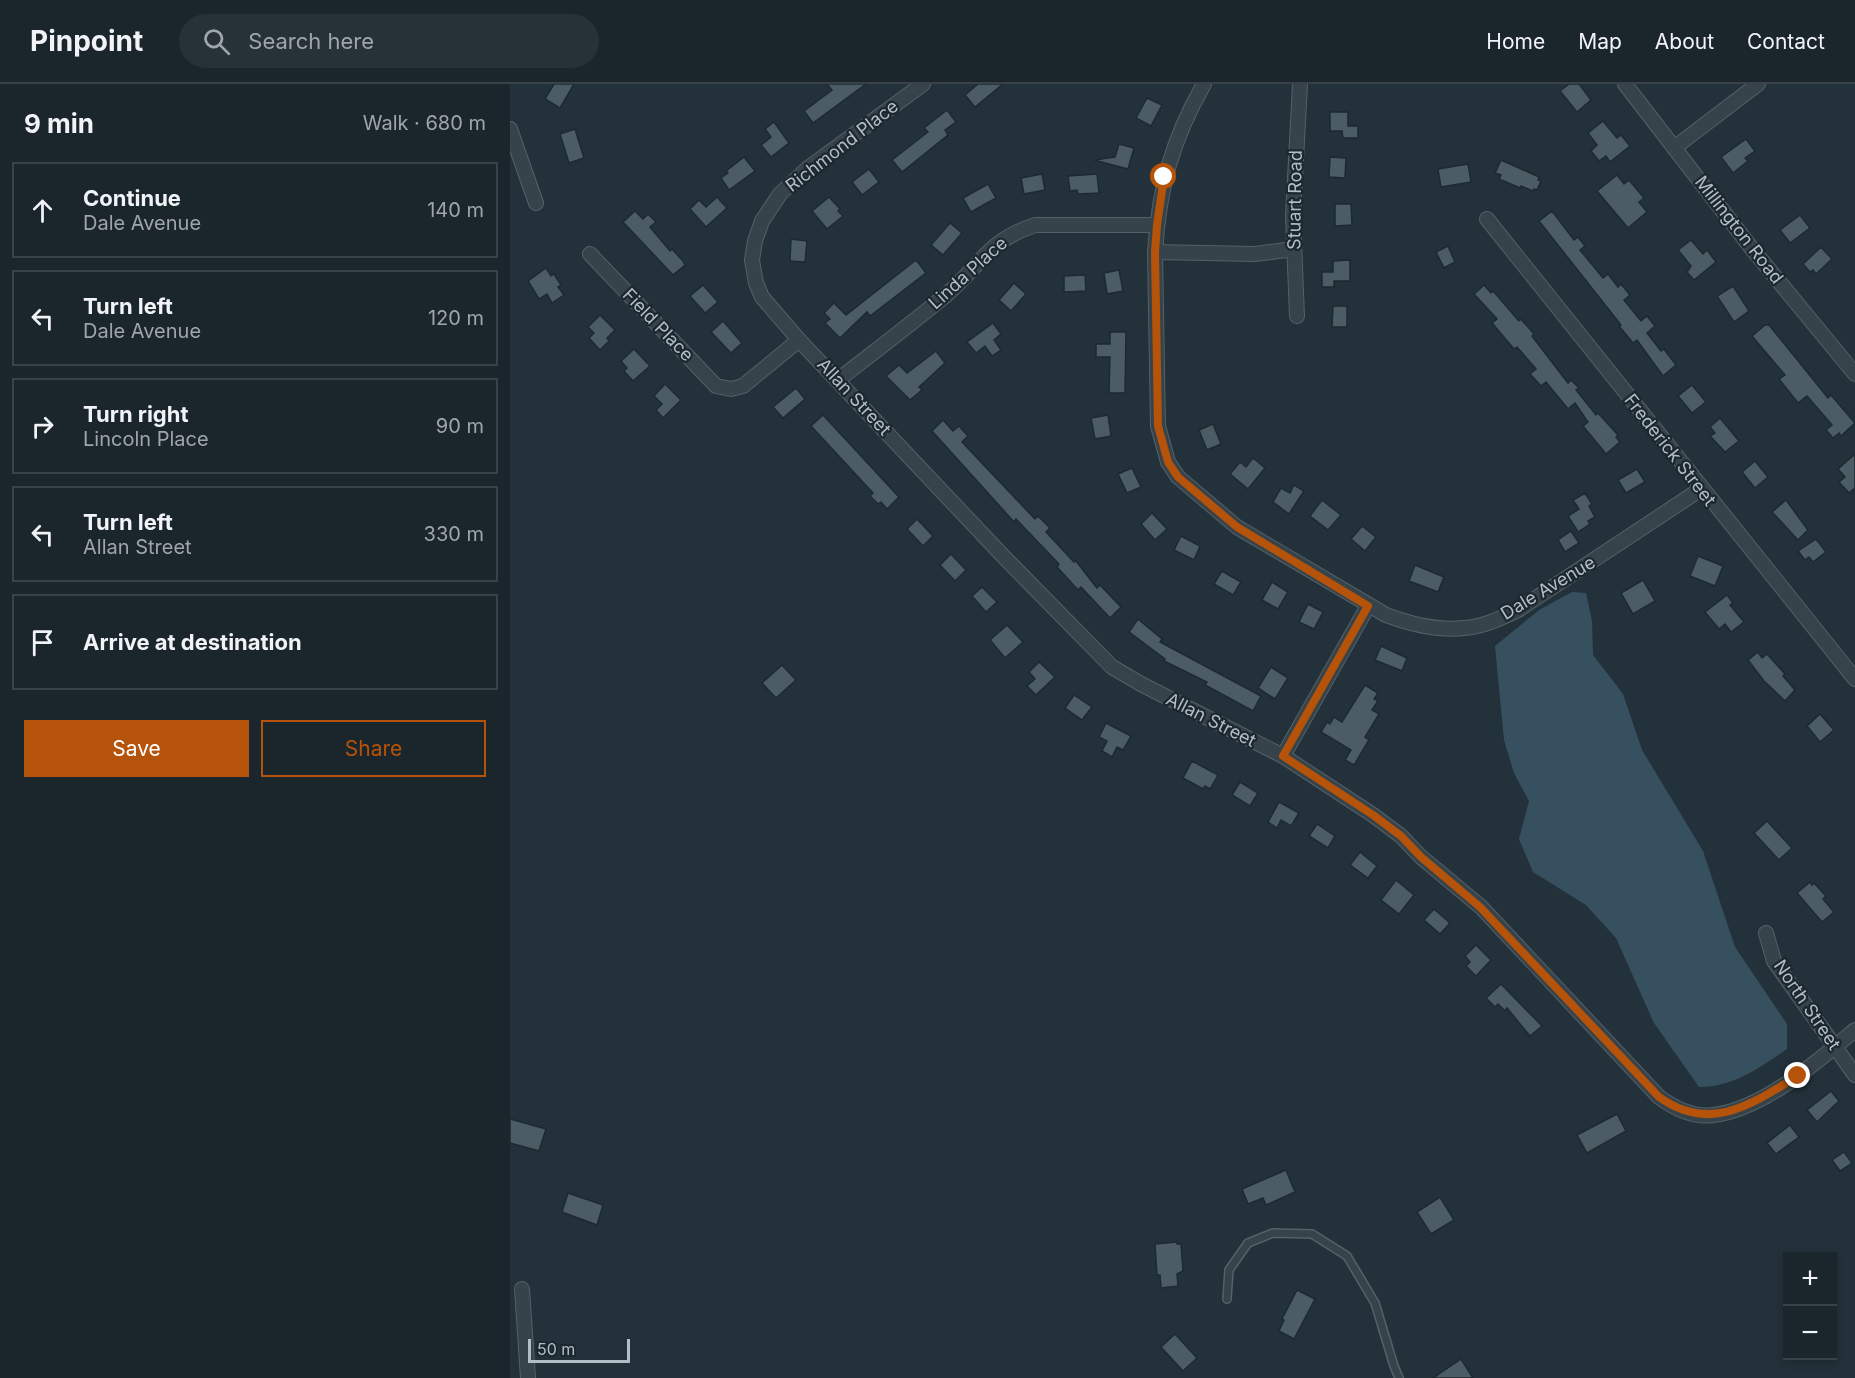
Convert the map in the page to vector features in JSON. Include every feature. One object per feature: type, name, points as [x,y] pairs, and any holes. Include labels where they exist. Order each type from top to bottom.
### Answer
[{"type":"street","name":"Richmond Place","points":[[799,340],[762,297],[756,283],[752,260],[755,241],[762,221],[780,194],[807,169],[923,84]]},
{"type":"street","name":"Dale Avenue","points":[[1204,84],[1177,137],[1164,177],[1157,225],[1155,252],[1158,426],[1168,462],[1178,477],[1237,527],[1386,615],[1408,623],[1465,628],[1488,623],[1518,610],[1701,489]]},
{"type":"street","name":"Stuart Road","points":[[1297,316],[1293,204],[1300,84]]},
{"type":"street","name":"Millington Road","points":[[1625,84],[1753,250],[1855,374]]},
{"type":"street","points":[[1674,148],[1758,84]]},
{"type":"street","points":[[510,129],[536,203]]},
{"type":"street","name":"Frederick Street","points":[[1488,219],[1855,680]]},
{"type":"street","name":"Linda Place","points":[[838,380],[949,292],[1000,240],[1018,231],[1035,225],[1157,225]]},
{"type":"street","points":[[1155,252],[1255,254],[1294,249]]},
{"type":"street","name":"Field Place","points":[[590,254],[716,386],[731,389],[743,386],[799,340]]},
{"type":"street","name":"Allan Street","points":[[799,340],[1112,667],[1283,756],[1401,836],[1421,857],[1480,907],[1659,1097],[1672,1106],[1692,1114],[1712,1116],[1733,1111],[1798,1076],[1855,1029]]},
{"type":"street","points":[[1283,756],[1368,606]]},
{"type":"street","name":"North Street","points":[[1766,933],[1774,961],[1855,1075]]},
{"type":"street","points":[[522,1289],[528,1378]]},
{"type":"lane","points":[[1227,1299],[1229,1270],[1248,1243],[1273,1233],[1312,1234],[1347,1256],[1375,1303],[1394,1366],[1400,1378]]},
{"type":"water","points":[[1572,592],[1586,593],[1592,621],[1593,655],[1623,694],[1642,750],[1703,851],[1735,947],[1787,1024],[1787,1049],[1746,1075],[1723,1084],[1699,1087],[1654,1023],[1616,938],[1586,905],[1533,872],[1519,839],[1529,801],[1514,773],[1504,740],[1495,646],[1539,610]]},
{"type":"building","points":[[554,84],[574,84],[560,108],[545,99]]},
{"type":"building","points":[[827,84],[866,84],[813,123],[804,111],[832,90]]},
{"type":"building","points":[[978,84],[1003,84],[975,107],[965,95]]},
{"type":"building","points":[[1569,84],[1579,84],[1591,100],[1577,112],[1560,91]]},
{"type":"building","points":[[1147,98],[1162,105],[1151,126],[1136,118]]},
{"type":"building","points":[[947,110],[956,122],[945,130],[948,135],[902,172],[892,160],[928,132],[924,128]]},
{"type":"building","points":[[1330,112],[1348,112],[1348,126],[1358,126],[1358,138],[1343,138],[1342,131],[1330,131]]},
{"type":"building","points":[[1603,121],[1617,138],[1621,135],[1630,146],[1610,162],[1606,156],[1599,161],[1591,151],[1597,145],[1588,133]]},
{"type":"building","points":[[774,122],[789,143],[771,157],[761,145],[771,137],[765,129]]},
{"type":"building","points":[[575,129],[584,158],[569,163],[560,134]]},
{"type":"building","points":[[1746,139],[1755,151],[1745,158],[1748,161],[1733,173],[1721,157]]},
{"type":"building","points":[[1119,144],[1134,148],[1128,169],[1094,160],[1115,157]]},
{"type":"building","points":[[744,157],[755,171],[729,190],[721,178]]},
{"type":"building","points":[[1330,157],[1346,158],[1345,178],[1329,177]]},
{"type":"building","points":[[1501,160],[1539,177],[1538,180],[1541,181],[1537,190],[1533,191],[1521,186],[1520,188],[1499,179],[1501,175],[1495,173]]},
{"type":"building","points":[[1468,164],[1471,182],[1441,187],[1438,169]]},
{"type":"building","points":[[869,169],[879,182],[862,195],[852,182]]},
{"type":"building","points":[[1042,174],[1045,190],[1024,194],[1021,178]]},
{"type":"building","points":[[1097,174],[1099,193],[1078,194],[1077,190],[1070,191],[1068,176]]},
{"type":"building","points":[[1617,175],[1624,184],[1629,180],[1644,198],[1639,202],[1647,212],[1628,228],[1597,191]]},
{"type":"building","points":[[988,184],[996,198],[971,212],[963,198]]},
{"type":"building","points":[[717,197],[727,208],[706,227],[690,209],[699,200],[706,207]]},
{"type":"building","points":[[829,197],[843,216],[827,229],[812,211]]},
{"type":"building","points":[[1335,204],[1351,204],[1352,225],[1335,226]]},
{"type":"building","points":[[635,211],[643,219],[648,214],[656,222],[650,227],[670,251],[672,249],[683,261],[685,265],[673,275],[623,222]]},
{"type":"building","points":[[1552,211],[1574,240],[1578,237],[1585,246],[1580,250],[1603,278],[1608,274],[1618,287],[1621,284],[1630,295],[1624,300],[1641,321],[1647,316],[1655,326],[1647,333],[1661,351],[1664,349],[1676,365],[1663,376],[1637,340],[1633,343],[1619,326],[1621,325],[1539,221]]},
{"type":"building","points":[[1800,215],[1810,228],[1790,243],[1780,230]]},
{"type":"building","points":[[950,223],[962,233],[943,255],[931,245]]},
{"type":"building","points":[[791,239],[807,241],[805,262],[790,261]]},
{"type":"building","points":[[1691,240],[1703,254],[1707,250],[1716,262],[1694,280],[1687,272],[1691,266],[1678,250]]},
{"type":"building","points":[[1448,246],[1455,262],[1444,268],[1436,252]]},
{"type":"building","points":[[1821,247],[1832,259],[1816,274],[1813,270],[1810,272],[1803,264]]},
{"type":"building","points":[[916,260],[926,273],[870,316],[867,312],[840,338],[825,323],[830,319],[824,313],[834,303],[846,315]]},
{"type":"building","points":[[1350,260],[1350,281],[1334,281],[1334,287],[1322,287],[1322,272],[1333,272],[1333,261]]},
{"type":"building","points":[[546,268],[551,276],[554,274],[561,285],[558,287],[564,295],[552,303],[547,294],[539,299],[528,281]]},
{"type":"building","points":[[1119,270],[1123,291],[1107,294],[1104,273]]},
{"type":"building","points":[[1085,275],[1086,291],[1064,292],[1064,276]]},
{"type":"building","points":[[1014,283],[1026,294],[1011,311],[999,300]]},
{"type":"building","points":[[703,285],[718,302],[705,313],[690,296]]},
{"type":"building","points":[[1484,285],[1491,293],[1493,291],[1519,321],[1521,319],[1568,383],[1571,380],[1579,388],[1576,390],[1596,415],[1598,413],[1618,435],[1616,437],[1620,442],[1606,454],[1583,426],[1588,422],[1575,403],[1568,409],[1546,382],[1541,386],[1530,374],[1536,369],[1517,347],[1514,349],[1492,323],[1497,319],[1474,294]]},
{"type":"building","points":[[1733,286],[1749,311],[1734,322],[1717,296]]},
{"type":"building","points":[[1333,306],[1347,306],[1347,327],[1332,327]]},
{"type":"building","points":[[600,315],[615,330],[600,350],[589,338],[594,333],[588,327]]},
{"type":"building","points":[[723,321],[742,343],[731,353],[711,332]]},
{"type":"building","points":[[993,323],[1001,334],[994,340],[1001,350],[992,356],[985,346],[976,353],[967,342]]},
{"type":"building","points":[[1765,325],[1769,325],[1828,398],[1831,395],[1855,423],[1841,436],[1839,433],[1833,438],[1826,430],[1832,425],[1807,396],[1798,403],[1779,379],[1785,375],[1752,336]]},
{"type":"building","points":[[1110,332],[1126,332],[1125,393],[1109,393],[1110,357],[1096,357],[1096,344],[1110,344]]},
{"type":"building","points":[[634,349],[650,366],[633,381],[624,371],[627,368],[621,361]]},
{"type":"building","points":[[936,351],[945,363],[919,387],[922,390],[910,400],[886,376],[899,365],[907,373]]},
{"type":"building","points":[[665,384],[681,400],[663,418],[656,410],[662,404],[654,396]]},
{"type":"building","points":[[1692,385],[1706,402],[1692,413],[1678,396]]},
{"type":"building","points":[[796,388],[805,399],[783,418],[773,407]]},
{"type":"building","points":[[823,415],[899,497],[887,509],[881,502],[878,504],[870,496],[873,493],[811,426]]},
{"type":"building","points":[[1108,415],[1111,436],[1095,439],[1091,418]]},
{"type":"building","points":[[1720,418],[1739,441],[1725,452],[1710,436],[1715,433],[1710,427]]},
{"type":"building","points":[[943,420],[953,431],[959,426],[968,436],[962,442],[1035,519],[1038,516],[1050,528],[1046,532],[1074,562],[1076,561],[1097,588],[1100,585],[1121,607],[1110,618],[1081,587],[1078,590],[1057,567],[1059,564],[1016,519],[1014,522],[932,431]]},
{"type":"building","points":[[1213,424],[1221,444],[1207,450],[1199,430]]},
{"type":"building","points":[[1855,454],[1855,488],[1849,493],[1839,482],[1845,477],[1838,469]]},
{"type":"building","points":[[1253,458],[1265,468],[1248,489],[1230,474],[1240,462],[1246,467]]},
{"type":"building","points":[[1755,461],[1768,477],[1755,488],[1742,472]]},
{"type":"building","points":[[1132,468],[1141,487],[1127,493],[1118,474]]},
{"type":"building","points":[[1637,469],[1645,482],[1626,493],[1618,480]]},
{"type":"building","points":[[1294,485],[1304,491],[1289,514],[1273,502],[1281,488],[1290,493]]},
{"type":"building","points":[[1585,493],[1592,504],[1589,506],[1595,517],[1588,521],[1590,524],[1578,532],[1568,516],[1579,509],[1573,500]]},
{"type":"building","points":[[1322,500],[1341,515],[1328,530],[1310,516]]},
{"type":"building","points":[[1786,500],[1808,530],[1798,540],[1772,512]]},
{"type":"building","points":[[1152,513],[1167,529],[1155,540],[1141,524]]},
{"type":"building","points":[[917,519],[933,536],[923,546],[907,529]]},
{"type":"building","points":[[1362,526],[1376,537],[1365,551],[1351,539]]},
{"type":"building","points":[[1571,531],[1579,543],[1565,552],[1558,540]]},
{"type":"building","points":[[1181,536],[1200,546],[1194,560],[1174,550]]},
{"type":"building","points":[[1816,539],[1826,552],[1813,562],[1809,557],[1805,560],[1798,551]]},
{"type":"building","points":[[951,554],[966,570],[955,581],[940,565]]},
{"type":"building","points":[[1698,556],[1723,566],[1715,586],[1690,576]]},
{"type":"building","points":[[1415,565],[1444,577],[1438,592],[1409,581]]},
{"type":"building","points":[[1222,571],[1241,582],[1233,595],[1214,584]]},
{"type":"building","points":[[1643,580],[1655,601],[1633,614],[1621,593]]},
{"type":"building","points":[[1272,582],[1288,592],[1278,609],[1262,600]]},
{"type":"building","points":[[982,587],[997,602],[986,612],[972,596]]},
{"type":"building","points":[[1727,595],[1733,603],[1730,605],[1744,622],[1731,632],[1725,624],[1719,629],[1705,612]]},
{"type":"building","points":[[1308,604],[1323,612],[1314,629],[1299,622]]},
{"type":"building","points":[[1138,619],[1162,639],[1160,642],[1261,696],[1253,711],[1205,685],[1207,682],[1164,661],[1165,659],[1129,632]]},
{"type":"building","points":[[1007,625],[1023,642],[1005,658],[990,640]]},
{"type":"building","points":[[1381,646],[1407,658],[1402,671],[1375,660]]},
{"type":"building","points":[[1758,652],[1762,658],[1767,654],[1785,674],[1783,676],[1795,690],[1785,701],[1764,681],[1748,660]]},
{"type":"building","points":[[1039,662],[1055,677],[1036,695],[1027,686],[1035,679],[1029,672]]},
{"type":"building","points":[[782,665],[796,680],[776,698],[762,683]]},
{"type":"building","points":[[1271,667],[1288,678],[1275,699],[1258,688]]},
{"type":"building","points":[[1365,685],[1378,693],[1374,699],[1378,701],[1372,710],[1379,714],[1365,737],[1369,740],[1354,765],[1345,760],[1351,750],[1321,732],[1327,722],[1330,724],[1334,717],[1342,722]]},
{"type":"building","points":[[1074,695],[1092,707],[1082,720],[1065,708]]},
{"type":"building","points":[[1820,714],[1834,730],[1820,742],[1807,726]]},
{"type":"building","points":[[1106,723],[1131,736],[1123,750],[1117,747],[1112,757],[1102,751],[1107,741],[1099,737]]},
{"type":"building","points":[[1192,761],[1218,775],[1210,789],[1205,786],[1203,789],[1183,778]]},
{"type":"building","points":[[1240,782],[1258,793],[1250,806],[1232,795]]},
{"type":"building","points":[[1279,802],[1299,813],[1291,826],[1281,820],[1277,828],[1268,822]]},
{"type":"building","points":[[1767,821],[1792,848],[1779,860],[1754,833]]},
{"type":"building","points":[[1317,824],[1335,836],[1328,848],[1309,836]]},
{"type":"building","points":[[1360,852],[1377,866],[1368,878],[1350,865]]},
{"type":"building","points":[[1396,880],[1414,895],[1399,914],[1381,900]]},
{"type":"building","points":[[1810,882],[1812,885],[1814,883],[1826,896],[1823,899],[1834,912],[1822,922],[1797,893]]},
{"type":"building","points":[[1434,909],[1450,923],[1440,934],[1424,920]]},
{"type":"building","points":[[1476,945],[1491,960],[1476,976],[1466,966],[1470,962],[1465,956]]},
{"type":"building","points":[[1501,984],[1542,1026],[1530,1036],[1507,1008],[1505,1011],[1498,1004],[1495,1007],[1486,998]]},
{"type":"building","points":[[1831,1091],[1839,1101],[1817,1122],[1807,1110]]},
{"type":"building","points":[[1617,1114],[1626,1131],[1587,1153],[1577,1135]]},
{"type":"building","points":[[510,1119],[546,1129],[539,1151],[510,1143]]},
{"type":"building","points":[[1790,1125],[1799,1137],[1776,1154],[1767,1143]]},
{"type":"building","points":[[1844,1152],[1852,1163],[1840,1171],[1832,1160]]},
{"type":"building","points":[[1286,1170],[1295,1192],[1266,1205],[1263,1198],[1248,1204],[1242,1189]]},
{"type":"building","points":[[568,1193],[603,1205],[597,1225],[562,1212]]},
{"type":"building","points":[[1440,1197],[1454,1220],[1431,1234],[1417,1212]]},
{"type":"building","points":[[1177,1242],[1181,1244],[1183,1271],[1177,1274],[1178,1286],[1161,1288],[1160,1275],[1157,1275],[1155,1244]]},
{"type":"building","points":[[1297,1290],[1315,1299],[1294,1339],[1279,1331],[1284,1320],[1282,1319]]},
{"type":"building","points":[[1175,1334],[1197,1358],[1183,1371],[1161,1347]]},
{"type":"building","points":[[1461,1359],[1473,1378],[1433,1378]]},
{"type":"route","points":[[1164,177],[1155,252],[1158,426],[1168,462],[1178,477],[1198,496],[1237,527],[1368,606],[1283,756],[1401,836],[1421,857],[1480,907],[1659,1097],[1672,1106],[1692,1114],[1712,1116],[1733,1111],[1759,1099],[1798,1076]]}]
